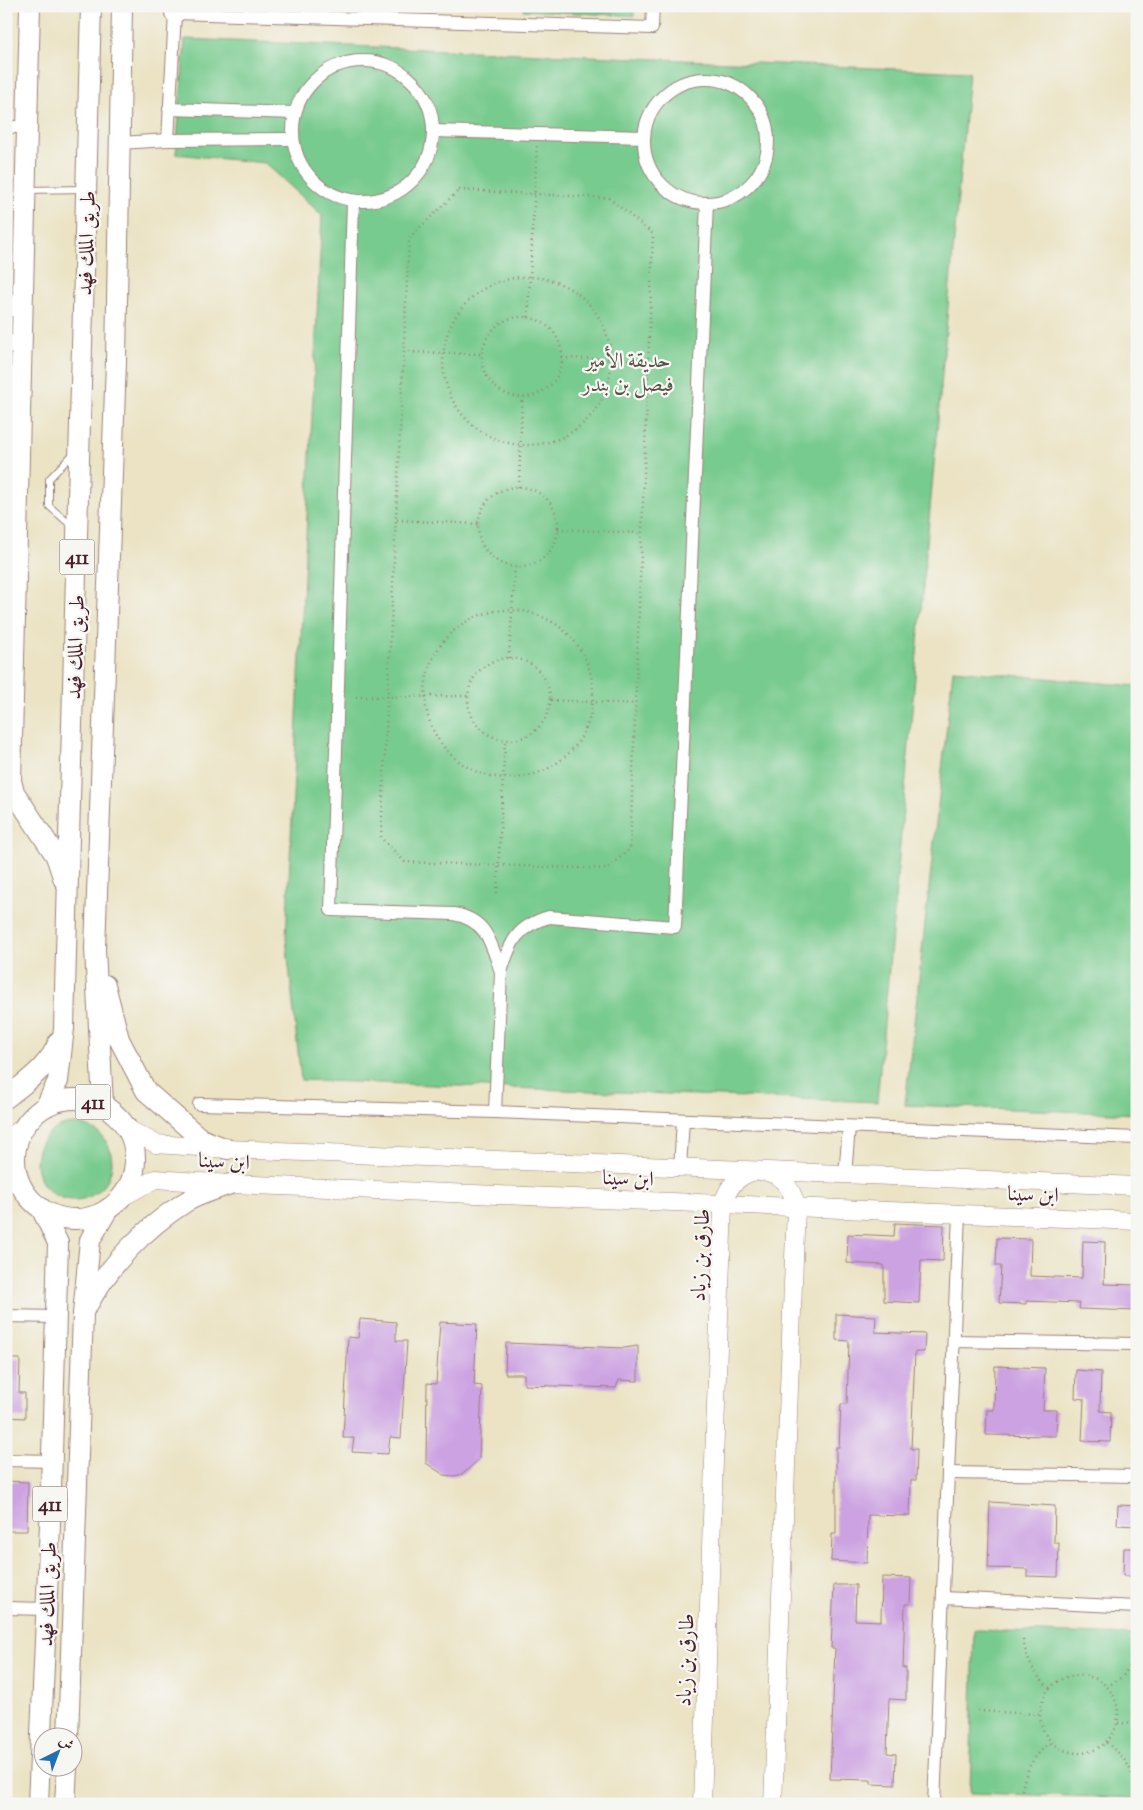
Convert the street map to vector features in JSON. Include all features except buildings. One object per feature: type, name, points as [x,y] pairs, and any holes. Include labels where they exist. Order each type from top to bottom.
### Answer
[{"type":"main road","points":[[30,6],[25,190],[14,307],[13,344],[11,781],[14,792],[56,856],[62,871],[68,898]]},
{"type":"main road","name":"طريق الملك فهد","points":[[46,1106],[58,1081],[64,1028],[88,189],[91,6]]},
{"type":"main road","name":"طريق الملك فهد","points":[[102,1105],[95,949],[116,361],[122,6]]},
{"type":"main road","points":[[95,949],[119,1039],[146,1091],[201,1139],[227,1149]]},
{"type":"main road","points":[[6,1098],[41,1069],[55,1052],[64,1028]]},
{"type":"main road","name":"411","points":[[64,1099],[84,1099],[102,1105],[117,1115],[128,1129],[134,1146],[136,1164],[131,1182],[115,1203],[92,1216],[75,1219],[57,1216],[41,1208],[14,1182],[16,1146],[23,1128],[33,1115],[46,1106],[64,1099]]},
{"type":"main road","points":[[83,1314],[98,1285],[146,1231],[185,1202],[230,1184]]},
{"type":"main road","name":"طريق الملك فهد","points":[[68,1728],[83,1314],[90,1240],[115,1203]]},
{"type":"main road","name":"طريق الملك فهد","points":[[38,1804],[52,1460],[58,1243],[41,1208]]},
{"type":"main road","points":[[65,1804],[66,1778]]},
{"type":"street","points":[[168,140],[168,109],[175,10],[652,28],[653,6]]},
{"type":"street","points":[[367,61],[389,66],[409,77],[424,94],[432,115],[433,131],[434,138],[428,160],[416,179],[398,193],[377,201],[353,202],[331,194],[312,180],[299,160],[292,139],[295,113],[305,91],[322,74],[343,64],[367,61]]},
{"type":"street","points":[[704,78],[725,81],[748,96],[758,106],[766,125],[768,146],[763,166],[752,184],[735,196],[716,203],[707,203],[695,202],[676,196],[659,183],[648,166],[643,146],[644,126],[652,107],[666,92],[684,82],[704,78]]},
{"type":"street","points":[[168,109],[295,113]]},
{"type":"street","points":[[6,126],[27,127]]},
{"type":"street","points":[[433,131],[644,137]]},
{"type":"street","points":[[120,143],[168,140],[292,139]]},
{"type":"street","points":[[353,202],[331,910],[454,914],[469,917],[483,930],[492,943],[501,972]]},
{"type":"street","points":[[495,1112],[501,972],[509,945],[520,931],[534,921],[549,917],[675,927],[707,203]]},
{"type":"street","points":[[199,1104],[495,1112],[1137,1138]]},
{"type":"street","points":[[680,1168],[683,1120]]},
{"type":"street","points":[[845,1175],[849,1127]]},
{"type":"street","points":[[6,1138],[23,1128]]},
{"type":"street","name":"ابن سينا","points":[[128,1129],[156,1144],[227,1149],[1137,1186]]},
{"type":"street","name":"طارق بن زياد","points":[[702,1804],[723,1204],[732,1184],[741,1176],[752,1172],[763,1172]]},
{"type":"street","points":[[763,1172],[773,1174],[786,1183],[794,1197],[796,1207],[773,1804]]},
{"type":"street","name":"ابن سينا","points":[[115,1203],[155,1179],[230,1184],[1137,1221]]},
{"type":"street","points":[[934,1804],[959,1214]]},
{"type":"street","points":[[6,1316],[56,1317]]},
{"type":"street","points":[[954,1342],[1137,1344]]},
{"type":"street","points":[[6,1460],[52,1460]]},
{"type":"street","points":[[948,1473],[1137,1476]]},
{"type":"street","points":[[943,1598],[1137,1607]]},
{"type":"street","points":[[6,1608],[46,1609]]},
{"type":"lane","points":[[25,190],[88,189]]},
{"type":"lane","points":[[78,532],[49,506],[50,479],[80,446]]},
{"type":"path","points":[[528,317],[538,134]]},
{"type":"path","points":[[459,190],[534,194],[609,198],[653,234],[630,849],[607,869],[406,862],[382,838],[409,238],[459,190]]},
{"type":"path","points":[[530,276],[556,282],[580,295],[598,316],[609,341],[611,368],[604,395],[590,418],[569,435],[542,444],[520,444],[487,435],[464,418],[449,394],[442,367],[444,353],[445,338],[457,313],[476,292],[502,280],[530,276]]},
{"type":"path","points":[[514,317],[528,317],[541,321],[552,329],[559,341],[562,367],[556,379],[547,389],[535,396],[522,398],[508,395],[497,389],[488,379],[482,367],[481,354],[484,341],[497,325],[514,317]]},
{"type":"path","points":[[404,352],[481,354]]},
{"type":"path","points":[[562,358],[648,360]]},
{"type":"path","points":[[519,487],[522,398]]},
{"type":"path","points":[[519,487],[531,489],[543,495],[554,511],[558,529],[556,542],[550,553],[540,562],[528,567],[515,568],[502,565],[490,557],[482,546],[478,524],[483,506],[493,495],[505,489],[519,487]]},
{"type":"path","points":[[396,520],[478,524]]},
{"type":"path","points":[[558,529],[642,533]]},
{"type":"path","points":[[509,658],[514,609],[515,568]]},
{"type":"path","points":[[514,609],[540,614],[563,628],[580,648],[591,673],[593,702],[588,725],[575,748],[554,766],[530,776],[503,779],[474,772],[450,755],[433,731],[424,703],[424,696],[426,674],[438,646],[458,625],[484,612],[514,609]]},
{"type":"path","points":[[509,658],[522,660],[534,666],[543,675],[549,687],[551,700],[548,714],[542,726],[519,740],[505,741],[493,737],[482,730],[471,715],[468,696],[470,684],[477,673],[497,659],[509,658]]},
{"type":"path","points":[[356,697],[468,696]]},
{"type":"path","points":[[551,700],[635,704]]},
{"type":"path","points":[[497,893],[505,741]]},
{"type":"path","points":[[1023,1640],[1025,1652],[1034,1673],[1050,1688]]},
{"type":"path","points":[[1107,1687],[1123,1676],[1137,1655]]},
{"type":"path","points":[[1078,1675],[1097,1679],[1107,1687],[1115,1698],[1119,1710],[1118,1723],[1113,1735],[1106,1743],[1093,1752],[1079,1754],[1066,1752],[1052,1742],[1044,1730],[1040,1714],[1043,1698],[1050,1688],[1060,1680],[1078,1675]]},
{"type":"path","points":[[978,1711],[1040,1714]]},
{"type":"path","points":[[1118,1723],[1137,1724]]},
{"type":"path","points":[[1022,1790],[1025,1772],[1035,1756],[1052,1742]]},
{"type":"path","points":[[1106,1743],[1117,1750],[1128,1762],[1134,1776],[1136,1792]]},
{"type":"green space","points":[[526,6],[634,6],[634,16],[523,10]]},
{"type":"green space","name":"حديقة الأمير فيصل بن بندر","points":[[185,39],[969,72],[877,1102],[301,1080],[286,938],[322,215],[265,163],[176,154]]},
{"type":"green space","points":[[953,670],[1137,686],[1137,1114],[905,1105]]},
{"type":"green space","points":[[74,1124],[89,1127],[101,1135],[109,1147],[112,1162],[109,1177],[101,1189],[89,1197],[74,1200],[59,1197],[47,1189],[39,1177],[36,1162],[39,1147],[47,1135],[59,1127]]},
{"type":"green space","points":[[974,1630],[1137,1635],[1137,1798],[970,1793]]}]
